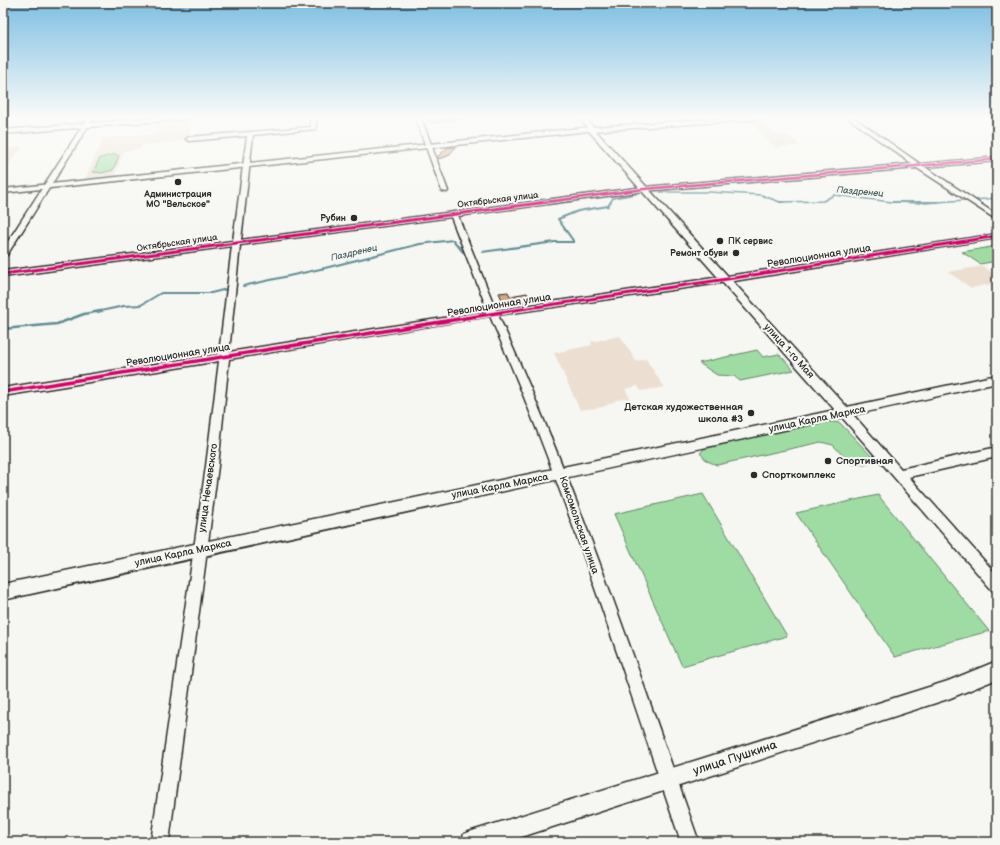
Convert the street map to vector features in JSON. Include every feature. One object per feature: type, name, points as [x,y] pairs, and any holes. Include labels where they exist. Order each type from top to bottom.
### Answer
[{"type":"main road","points":[[3,191],[333,156]]},
{"type":"main road","name":"улица 1-го Мая","points":[[615,156],[844,412]]},
{"type":"main road","name":"улица Карла Маркса","points":[[3,592],[397,507],[561,474],[997,379]]},
{"type":"main road","name":"улица Пушкина","points":[[472,842],[948,690],[997,670]]},
{"type":"street","points":[[3,255],[65,156]]},
{"type":"street","name":"улица Нечаевского","points":[[160,842],[212,466],[246,156]]},
{"type":"street","points":[[433,156],[445,191]]},
{"type":"street","points":[[906,156],[997,218]]},
{"type":"street","name":"Октябрьская улица","points":[[3,274],[644,189],[997,159]]},
{"type":"street","name":"Комсомольская улица","points":[[454,214],[493,313],[525,384],[561,474],[690,842]]},
{"type":"street","name":"Революционная улица","points":[[3,392],[493,313],[724,279],[997,236]]},
{"type":"street","name":"улица 1-го Мая","points":[[844,412],[997,585]]},
{"type":"street","points":[[899,474],[997,452]]},
{"type":"shaded area","points":[[3,156],[15,156],[3,171]]},
{"type":"shaded area","points":[[95,156],[122,156],[114,178],[84,181]]},
{"type":"shaded area","points":[[983,266],[997,276],[997,283],[971,288],[948,272]]},
{"type":"shaded area","points":[[620,336],[636,361],[646,359],[664,387],[641,391],[638,386],[625,389],[630,398],[617,400],[603,407],[580,410],[554,353],[592,345],[591,342]]},
{"type":"green space","points":[[119,156],[113,170],[102,173],[93,172],[100,158]]},
{"type":"green space","points":[[997,246],[997,261],[980,264],[962,252]]},
{"type":"green space","points":[[757,350],[763,357],[779,354],[794,370],[740,381],[734,376],[717,375],[699,363]]},
{"type":"green space","points":[[826,421],[840,423],[875,460],[865,465],[851,464],[833,445],[821,442],[717,465],[707,461],[700,453],[704,449]]},
{"type":"green space","points":[[703,494],[787,636],[682,666],[614,514]]},
{"type":"green space","points":[[878,495],[989,631],[895,657],[796,513]]},
{"type":"building","points":[[438,156],[447,156],[438,159]]},
{"type":"building","points":[[508,292],[510,296],[527,293],[531,301],[505,306],[499,293]]},
{"type":"waterway","name":"Паздренец","points":[[660,192],[709,192],[761,195],[780,202]]},
{"type":"waterway","name":"Паздренец","points":[[610,203],[613,198],[636,194]]},
{"type":"waterway","name":"Паздренец","points":[[780,202],[823,201],[834,195],[892,202]]},
{"type":"waterway","name":"Паздренец","points":[[974,200],[997,198]]},
{"type":"waterway","name":"Паздренец","points":[[938,202],[965,200]]},
{"type":"waterway","name":"Паздренец","points":[[482,252],[555,242],[574,242],[558,219],[578,211],[608,206],[611,202]]},
{"type":"waterway","name":"Паздренец","points":[[892,202],[938,202]]},
{"type":"waterway","name":"Паздренец","points":[[892,202],[921,203]]},
{"type":"waterway","name":"Паздренец","points":[[924,203],[938,202]]},
{"type":"waterway","name":"Паздренец","points":[[243,286],[325,268],[420,244],[453,240],[463,252]]},
{"type":"waterway","name":"Паздренец","points":[[99,311],[124,306],[141,305],[161,293],[211,293],[227,289]]},
{"type":"waterway","name":"Паздренец","points":[[3,329],[57,324],[84,314],[99,311]]},
{"type":"cycle path","points":[[3,274],[644,189],[997,159]]},
{"type":"cycle path","points":[[3,392],[493,313],[734,278],[997,236]]},
{"type":"place","name":"Администрация МО \"Вельское\"","points":[[178,182]]},
{"type":"place","name":"Рубин","points":[[354,218]]},
{"type":"place","name":"ПК сервис","points":[[720,241]]},
{"type":"place","name":"Ремонт обуви","points":[[736,253]]},
{"type":"place","name":"Детская художественная школа #3","points":[[751,413]]},
{"type":"place","name":"Спортивная","points":[[828,461]]},
{"type":"place","name":"Спорткомплекс","points":[[754,475]]}]
